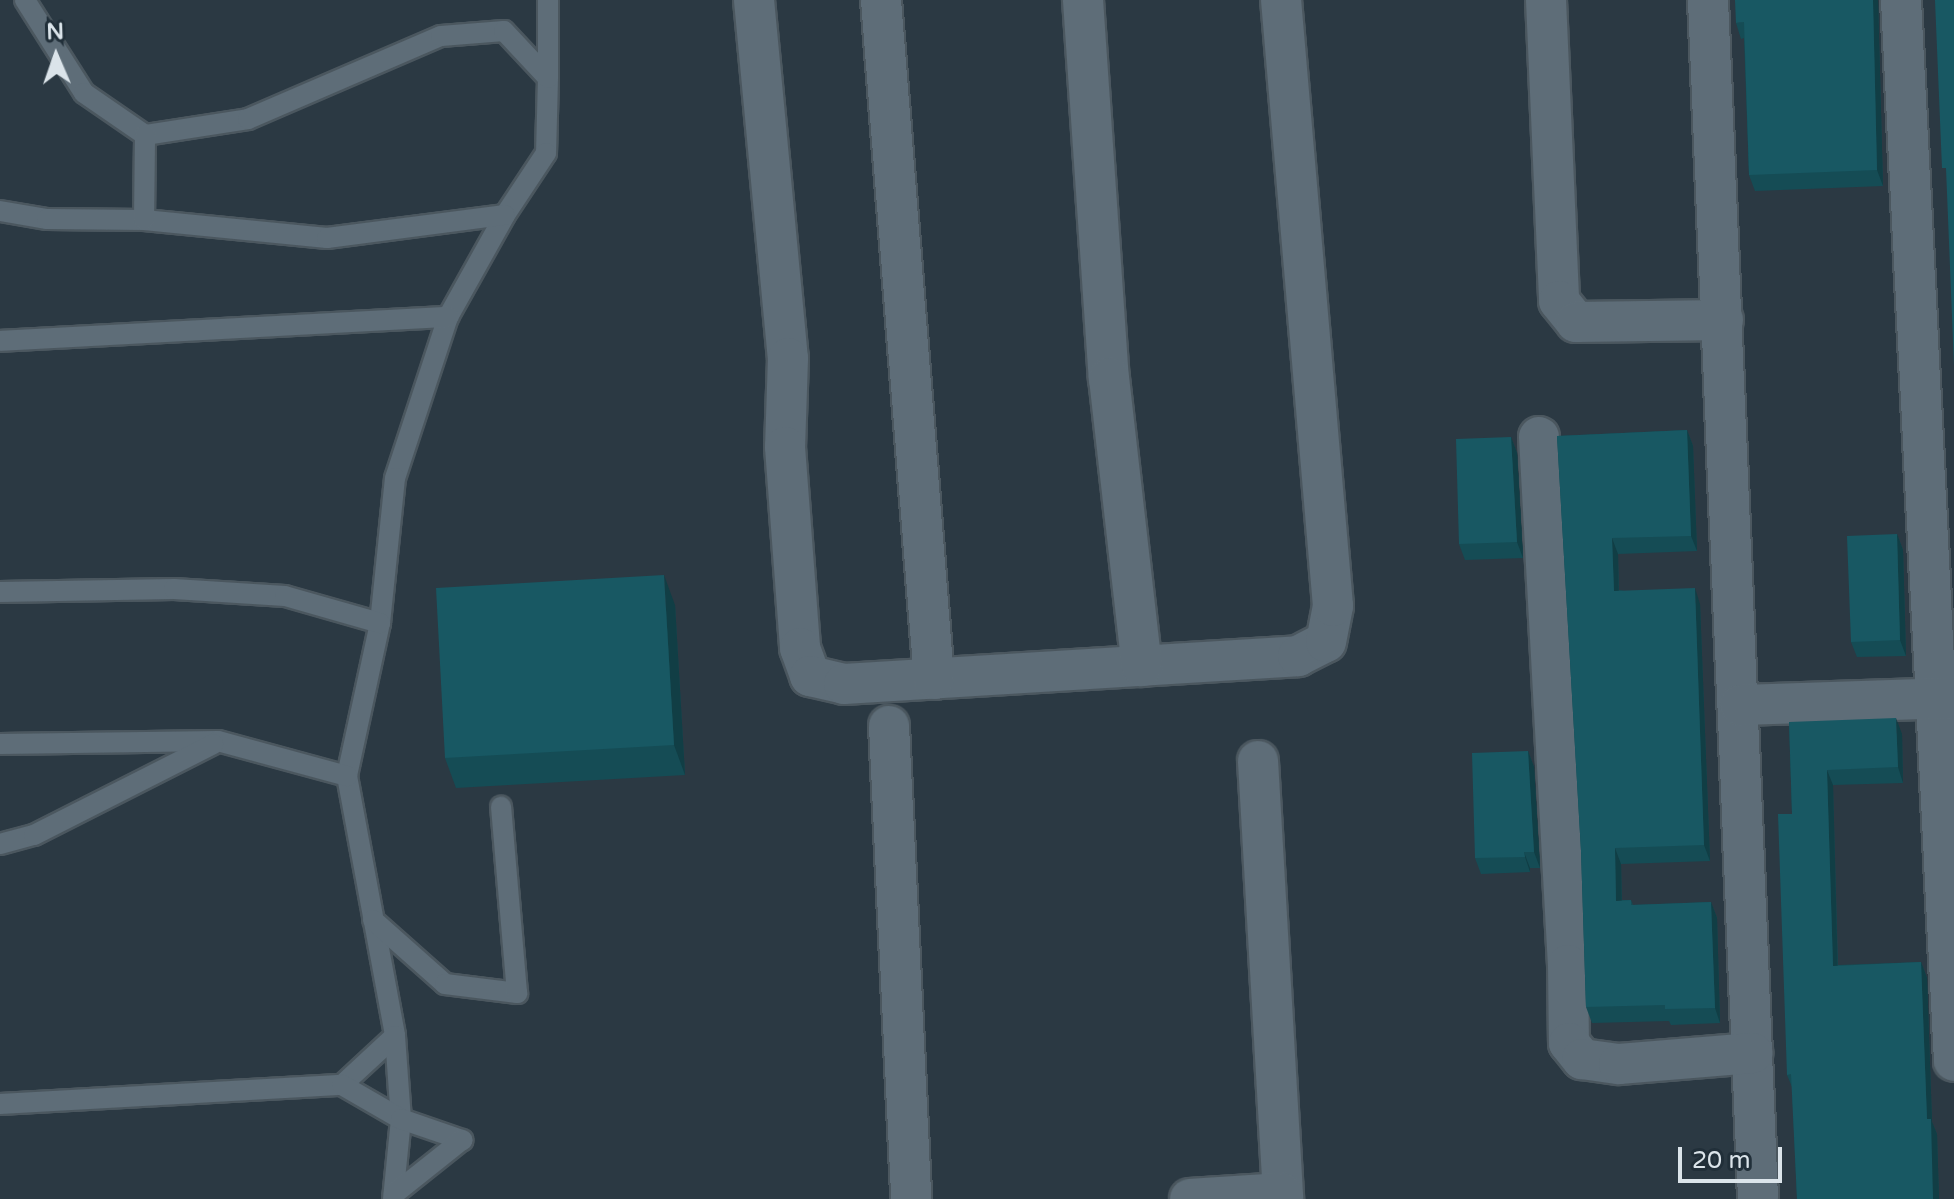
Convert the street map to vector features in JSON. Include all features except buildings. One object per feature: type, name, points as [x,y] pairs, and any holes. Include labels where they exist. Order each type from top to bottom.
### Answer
[{"type":"street","points":[[754,0],[788,358],[785,447],[800,648],[810,676],[844,684],[1298,656],[1326,642],[1333,606],[1281,0]]},
{"type":"street","points":[[881,0],[934,679]]},
{"type":"street","points":[[1083,0],[1109,378],[1142,666]]},
{"type":"street","points":[[1546,0],[1559,301],[1576,322],[1723,320]]},
{"type":"street","points":[[1708,0],[1740,705],[1758,1199]]},
{"type":"street","points":[[1901,0],[1944,698],[1954,1061]]},
{"type":"street","points":[[1539,437],[1568,965],[1569,1043],[1582,1059],[1619,1064],[1753,1053]]},
{"type":"street","points":[[1740,705],[1944,698]]},
{"type":"street","points":[[889,726],[911,1199]]},
{"type":"street","points":[[1190,1199],[1283,1196],[1258,761]]},
{"type":"lane","points":[[25,0],[84,93],[145,135],[248,119],[441,36],[504,31],[548,78]]},
{"type":"lane","points":[[394,1196],[401,1119],[395,1036],[347,776],[380,623],[395,478],[448,317],[505,215],[546,153],[548,0]]},
{"type":"lane","points":[[144,220],[145,135]]},
{"type":"lane","points":[[0,211],[47,219],[144,220],[327,238],[505,215]]},
{"type":"lane","points":[[0,341],[448,317]]},
{"type":"lane","points":[[0,592],[174,589],[285,596],[380,623]]},
{"type":"lane","points":[[0,744],[218,741],[347,776]]},
{"type":"lane","points":[[0,844],[34,835],[218,741]]},
{"type":"lane","points":[[373,920],[445,984],[517,993],[501,807]]},
{"type":"lane","points":[[342,1085],[395,1036]]},
{"type":"lane","points":[[0,1104],[342,1085],[401,1119],[462,1140],[394,1196]]}]
